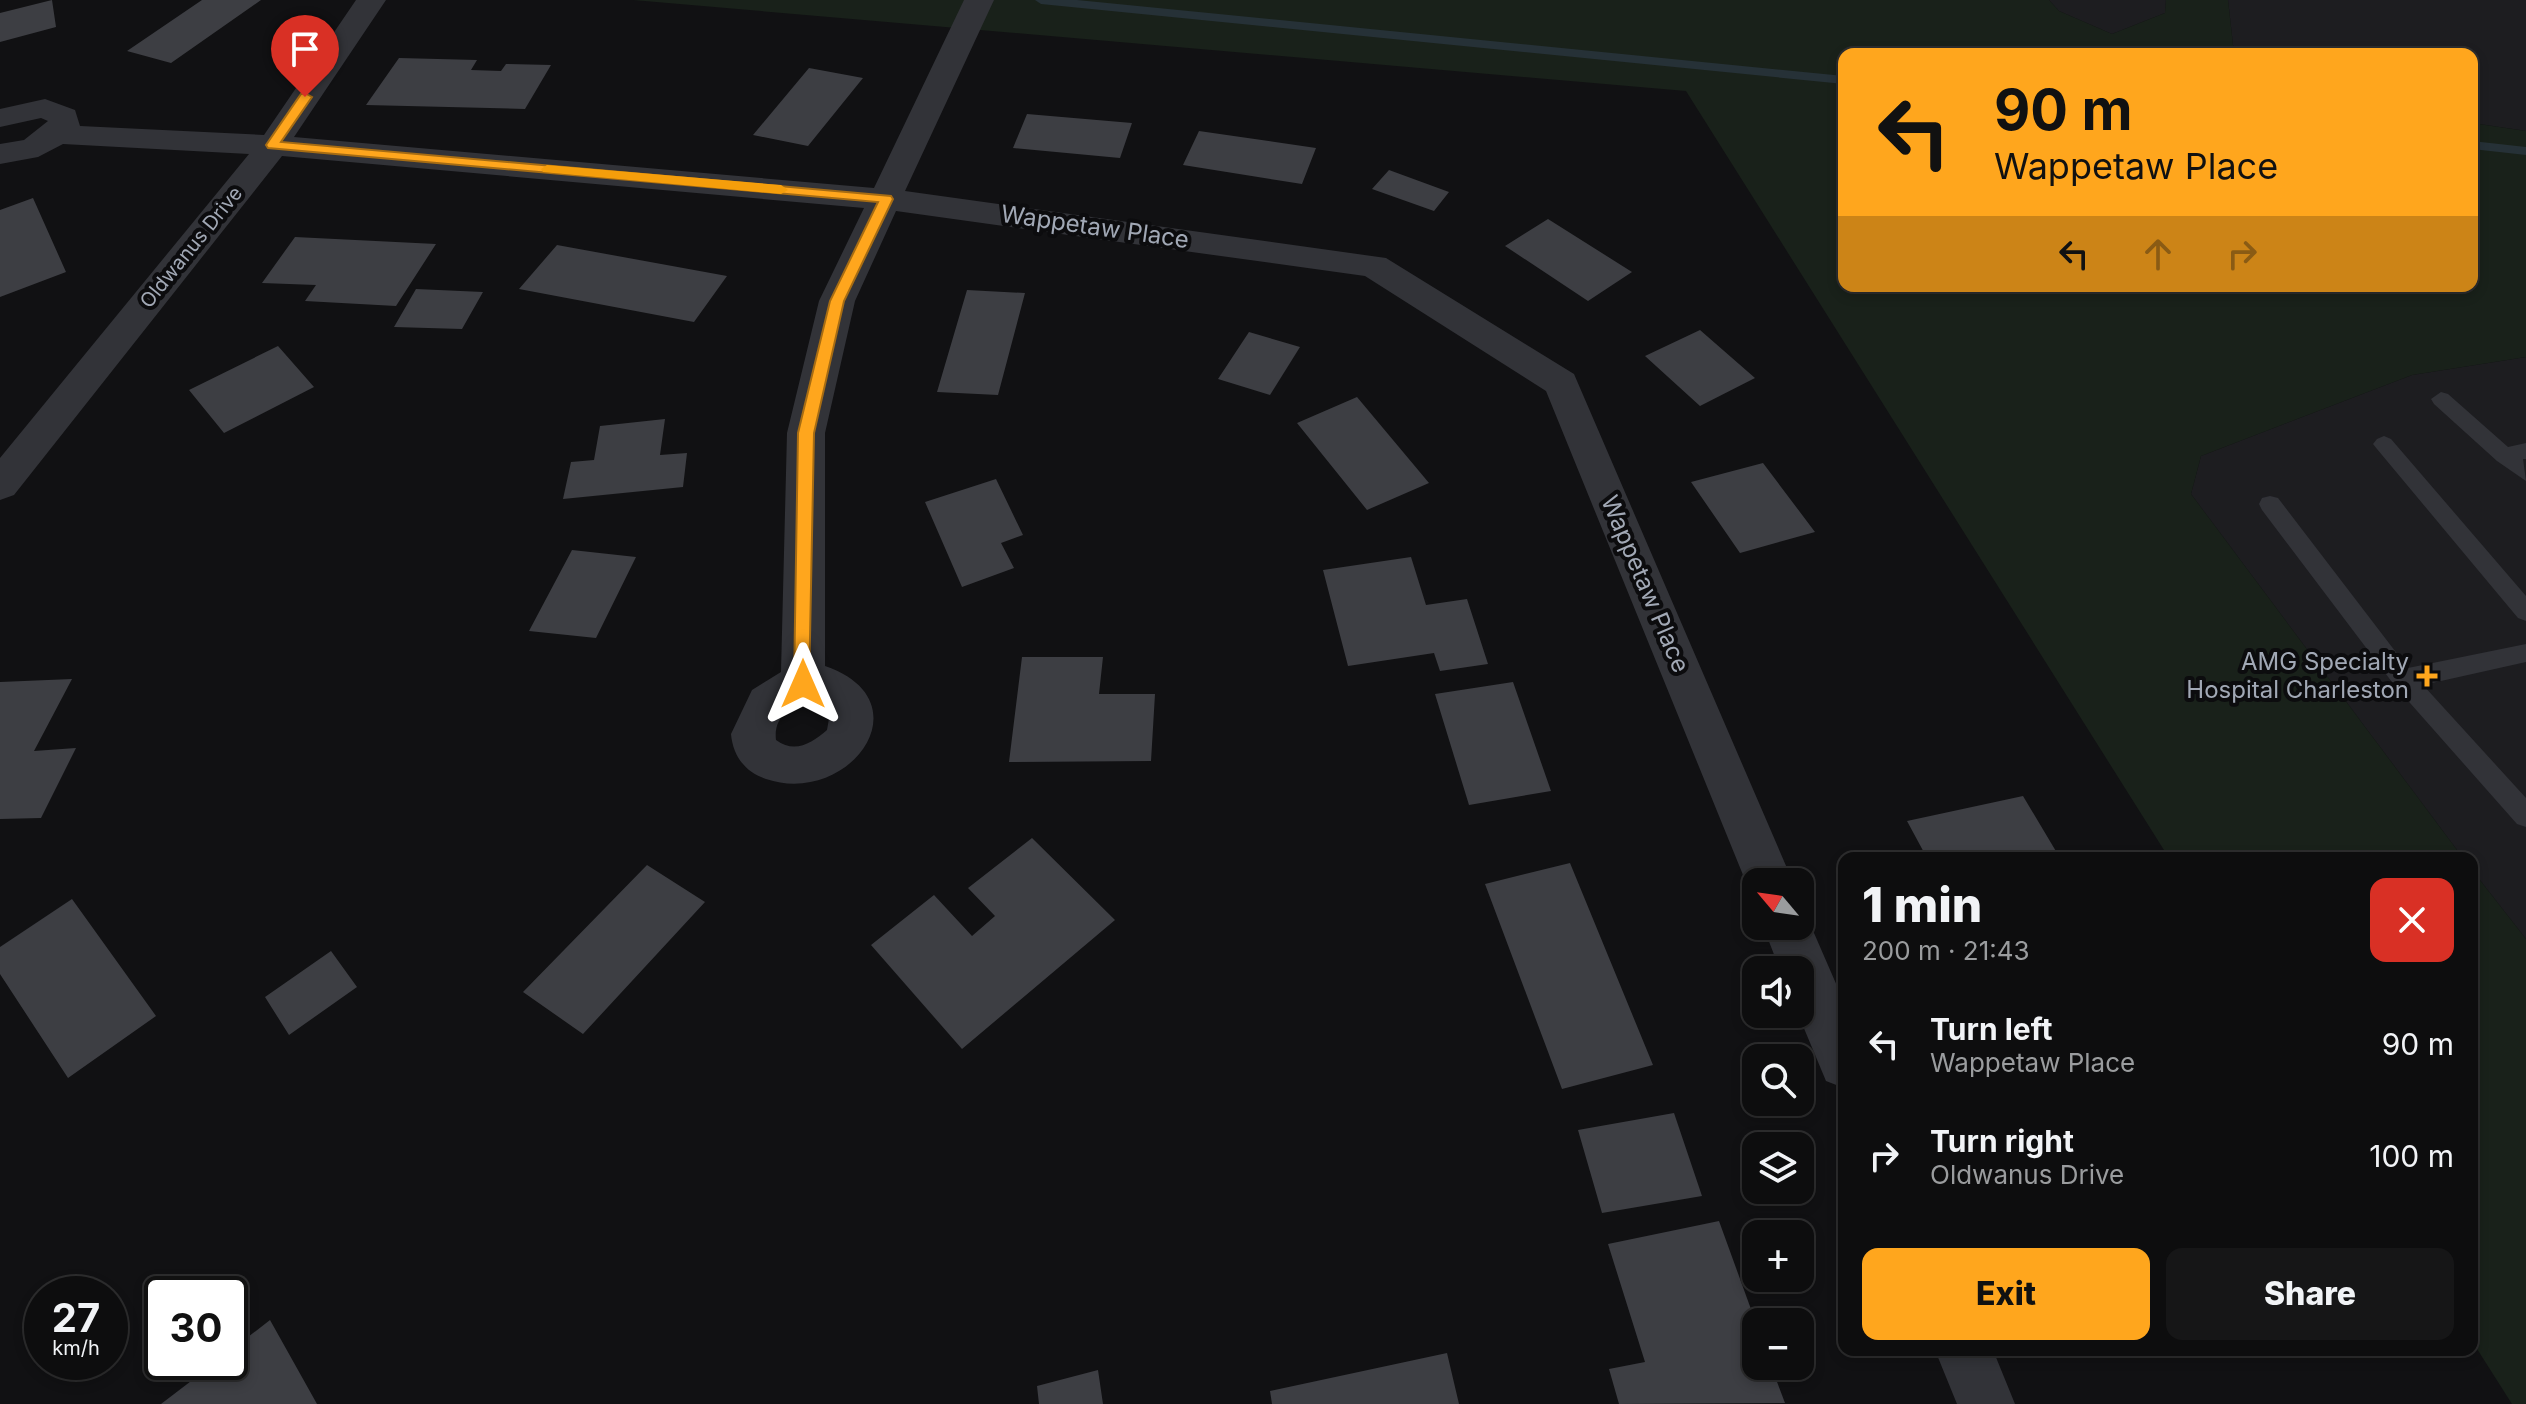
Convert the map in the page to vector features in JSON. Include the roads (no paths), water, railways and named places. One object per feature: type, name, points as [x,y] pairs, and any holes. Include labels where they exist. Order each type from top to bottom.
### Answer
[{"type":"street","name":"Oldwanus Drive","points":[[0,485],[273,145],[371,0]]},
{"type":"street","points":[[803,684],[806,433],[837,301],[979,0]]},
{"type":"street","points":[[0,118],[30,108],[57,111],[64,117],[64,125],[57,134]]},
{"type":"street","name":"Wappetaw Place","points":[[0,154],[30,149],[57,134],[273,145],[886,199],[1374,266],[1561,383],[1763,868]]},
{"type":"street","points":[[1793,940],[1838,1049]]},
{"type":"street","points":[[1966,1356],[1986,1404]]},
{"type":"lane","points":[[2441,399],[2526,473]]},
{"type":"lane","points":[[2384,444],[2526,612]]},
{"type":"lane","points":[[2504,456],[2526,451]]},
{"type":"lane","points":[[2270,504],[2403,679],[2526,816]]},
{"type":"lane","points":[[2403,679],[2526,653]]},
{"type":"waterway","points":[[1041,0],[1838,79]]},
{"type":"waterway","points":[[2478,146],[2526,151]]},
{"type":"place","name":"AMG Specialty Hospital Charleston","points":[[2427,676]]}]
